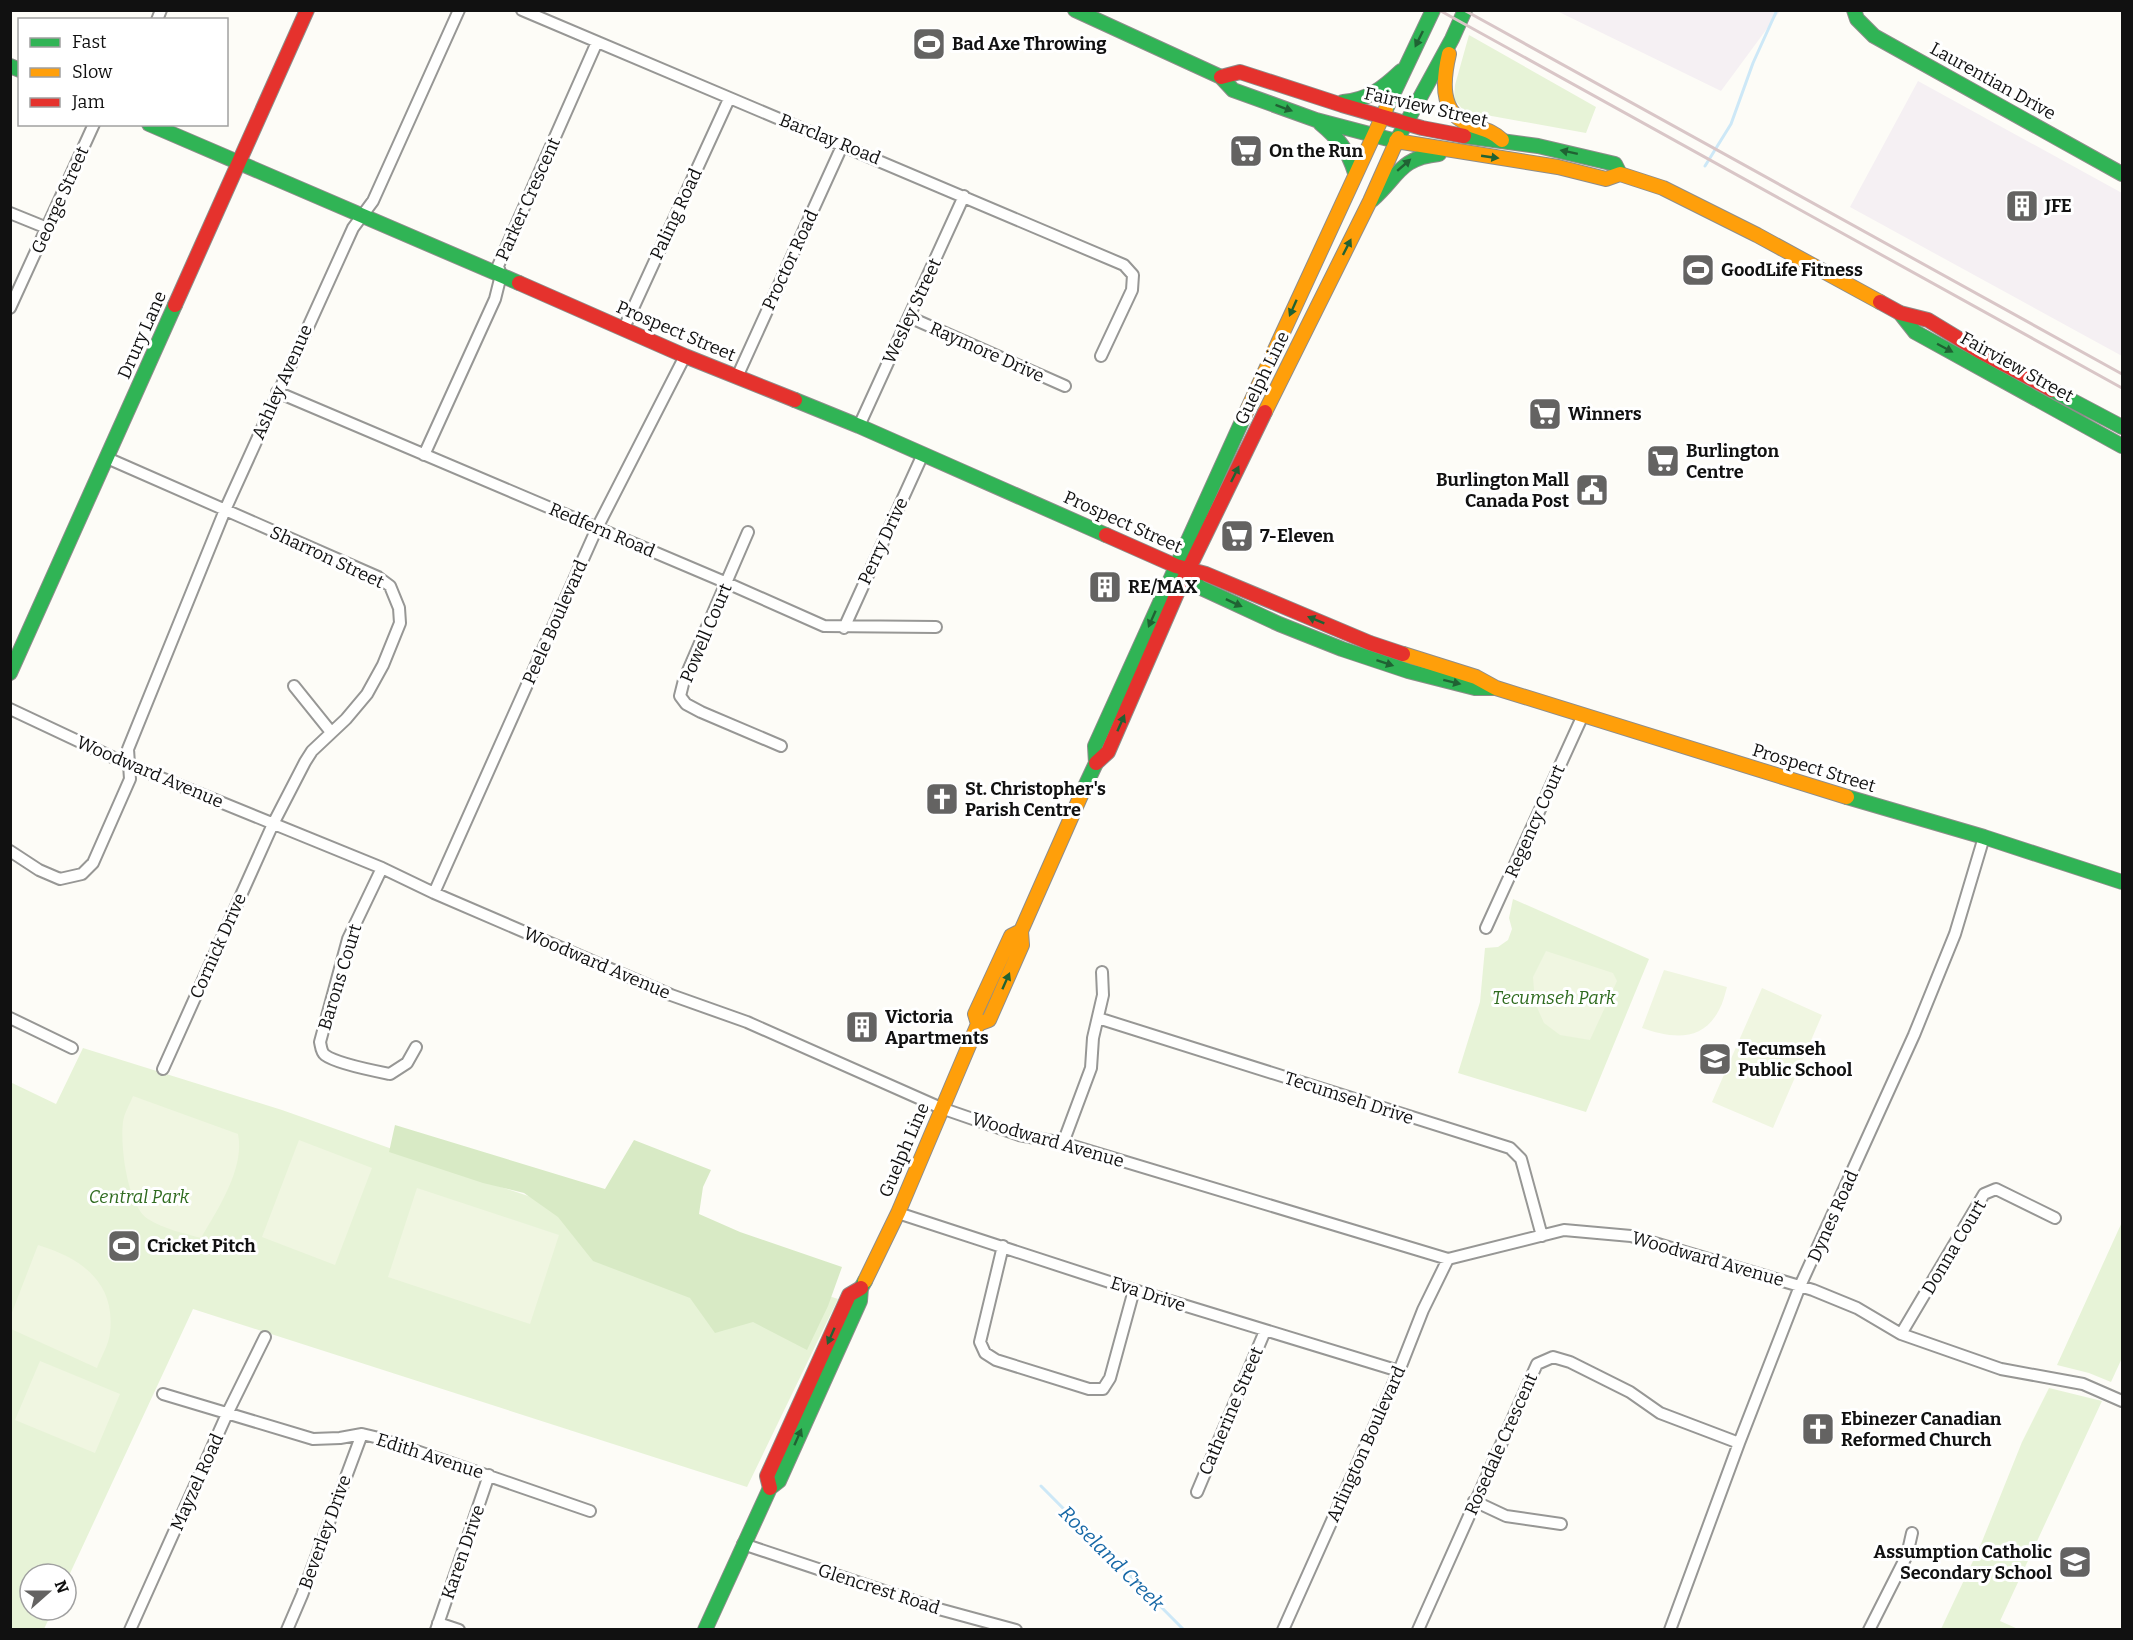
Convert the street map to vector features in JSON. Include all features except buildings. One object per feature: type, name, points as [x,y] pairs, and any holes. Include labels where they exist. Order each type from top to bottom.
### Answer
[{"type":"main road","name":"Drury Lane","points":[[10,673],[307,10]]},
{"type":"main road","name":"Fairview Street","points":[[1075,10],[1221,77],[1233,90],[1316,120],[1396,141],[1558,166],[1606,179],[1620,174],[1663,188],[1757,235],[1900,313],[1928,320],[1979,351],[2122,427]]},
{"type":"main road","name":"Guelph Line","points":[[705,1629],[771,1488],[767,1476],[849,1295],[861,1288],[898,1213],[978,1024],[975,1014],[1011,936],[1021,931],[1096,763],[1108,752],[1251,404],[1354,173],[1433,10]]},
{"type":"main road","name":"Guelph Line","points":[[1182,568],[1278,385],[1370,201],[1396,141],[1452,39],[1465,10]]},
{"type":"main road","name":"Laurentian Drive","points":[[1854,10],[1857,19],[1874,36],[2122,174]]},
{"type":"main road","points":[[1452,39],[1444,75],[1449,106],[1455,116],[1464,122],[1492,131],[1504,141]]},
{"type":"main road","points":[[1328,101],[1359,101],[1373,96],[1405,68]]},
{"type":"main road","name":"Fairview Street","points":[[1221,77],[1240,72],[1406,124],[1472,137],[1538,146],[1607,161],[1615,164],[1620,174]]},
{"type":"main road","points":[[1316,120],[1343,142],[1349,153],[1354,173]]},
{"type":"main road","name":"Prospect Street","points":[[154,126],[685,356],[923,454],[1182,568],[1199,587],[1279,624],[1342,649],[1408,671],[1475,688],[1496,688],[1791,781],[1984,837],[2122,882]]},
{"type":"main road","points":[[1370,201],[1385,190],[1407,160],[1426,154],[1451,151]]},
{"type":"main road","name":"Fairview Street","points":[[1900,313],[1915,332],[2122,446]]},
{"type":"street","name":"Ashley Avenue","points":[[10,851],[39,870],[60,879],[82,874],[93,863],[130,779],[128,749],[225,510],[353,228],[373,201],[459,10]]},
{"type":"street","name":"Barclay Road","points":[[522,10],[729,99],[843,144],[1124,265],[1133,275],[1132,290],[1101,356]]},
{"type":"street","name":"Parker Crescent","points":[[424,455],[495,298],[501,275],[498,266],[597,42]]},
{"type":"street","name":"Paling Road","points":[[624,328],[729,99]]},
{"type":"street","name":"George Street","points":[[10,308],[93,126]]},
{"type":"street","name":"Proctor Road","points":[[737,377],[843,144]]},
{"type":"street","name":"Wesley Street","points":[[859,426],[964,196]]},
{"type":"street","points":[[10,213],[47,228]]},
{"type":"street","name":"Raymore Drive","points":[[909,318],[1065,386]]},
{"type":"street","name":"Peele Boulevard","points":[[434,893],[597,528],[685,356]]},
{"type":"street","name":"Redfern Road","points":[[277,392],[824,626],[844,628],[936,627]]},
{"type":"street","name":"Perry Drive","points":[[844,628],[923,454]]},
{"type":"street","name":"Sharron Street","points":[[107,458],[378,578],[390,586],[396,597],[400,622],[383,665],[367,694],[346,719],[312,751],[273,824]]},
{"type":"street","name":"Powell Court","points":[[748,532],[684,680],[680,696],[686,704],[701,712],[782,746]]},
{"type":"street","points":[[294,686],[331,732]]},
{"type":"street","name":"Woodward Avenue","points":[[10,709],[128,764],[382,868],[434,893],[671,995],[747,1022],[941,1108],[1019,1136],[1063,1143],[1448,1259],[1564,1230],[1631,1236],[1800,1286],[1857,1308],[1901,1334],[2001,1369],[2083,1384],[2122,1401]]},
{"type":"street","name":"Regency Court","points":[[1486,928],[1583,715]]},
{"type":"street","name":"Cornick Drive","points":[[163,1069],[273,824]]},
{"type":"street","name":"Dynes Road","points":[[1670,1629],[1800,1286],[1932,992],[1955,934],[1984,837]]},
{"type":"street","name":"Barons Court","points":[[382,868],[348,939],[320,1042],[321,1049],[325,1055],[361,1069],[390,1074],[407,1063],[416,1047]]},
{"type":"street","points":[[1063,1143],[1091,1068],[1093,1038],[1103,995],[1102,972]]},
{"type":"street","points":[[10,1018],[72,1048]]},
{"type":"street","name":"Tecumseh Drive","points":[[1098,1018],[1510,1148],[1521,1159],[1542,1236]]},
{"type":"street","name":"Donna Court","points":[[1901,1334],[1984,1194],[1996,1189],[2055,1218]]},
{"type":"street","name":"Eva Drive","points":[[898,1213],[1134,1290],[1399,1371]]},
{"type":"street","points":[[1003,1246],[980,1342],[985,1353],[996,1360],[1089,1389],[1103,1389],[1110,1378],[1134,1290]]},
{"type":"street","name":"Arlington Boulevard","points":[[1283,1629],[1399,1371],[1423,1310],[1448,1259]]},
{"type":"street","name":"Catherine Street","points":[[1197,1491],[1265,1330]]},
{"type":"street","name":"Mayzel Road","points":[[130,1629],[227,1414],[265,1337]]},
{"type":"street","name":"Rosedale Crescent","points":[[1419,1629],[1537,1364],[1553,1357],[1570,1362],[1630,1392],[1660,1413],[1739,1443]]},
{"type":"street","name":"Edith Avenue","points":[[163,1394],[313,1439],[362,1434],[590,1511]]},
{"type":"street","name":"Beverley Drive","points":[[287,1629],[362,1434]]},
{"type":"street","name":"Karen Drive","points":[[437,1626],[489,1475]]},
{"type":"street","points":[[1474,1502],[1506,1516],[1561,1524]]},
{"type":"street","points":[[1869,1629],[1907,1555],[1912,1533]]},
{"type":"street","name":"Glencrest Road","points":[[744,1544],[935,1608],[1016,1629]]},
{"type":"street","points":[[437,1626],[459,1629]]},
{"type":"shaded area","points":[[1780,10],[1721,91],[1557,11]]},
{"type":"shaded area","name":"JFE","points":[[1918,81],[2122,193],[2122,356],[1850,207]]},
{"type":"green space","points":[[1469,35],[1596,107],[1586,133],[1464,111],[1454,99],[1455,85]]},
{"type":"green space","name":"Tecumseh Park","points":[[1513,899],[1649,959],[1586,1112],[1458,1073],[1480,1002],[1485,948],[1498,947],[1508,940],[1512,929],[1509,918]]},
{"type":"green space","points":[[1546,951],[1613,973],[1617,981],[1590,1040],[1560,1035],[1544,1023],[1535,1003],[1533,977]]},
{"type":"green space","points":[[1664,970],[1727,987],[1719,1010],[1704,1028],[1695,1033],[1675,1035],[1642,1028]]},
{"type":"green space","points":[[1762,988],[1822,1015],[1773,1128],[1712,1102]]},
{"type":"green space","name":"Central Park","points":[[83,1048],[282,1110],[477,1179],[838,1299],[747,1487],[193,1309],[75,1562],[18,1562],[18,1622],[47,1622],[44,1629],[11,1629],[10,1082],[56,1104]]},
{"type":"green space","points":[[133,1096],[238,1134],[238,1161],[234,1174],[201,1238],[148,1219],[135,1201],[124,1159],[122,1132],[125,1115]]},
{"type":"green space","points":[[395,1125],[605,1189],[634,1140],[711,1170],[703,1187],[699,1214],[740,1232],[842,1267],[828,1306],[807,1350],[753,1322],[715,1333],[690,1298],[593,1261],[558,1217],[524,1193],[483,1183],[389,1152]]},
{"type":"green space","points":[[299,1140],[372,1168],[335,1265],[262,1237]]},
{"type":"green space","points":[[417,1188],[559,1235],[530,1324],[388,1277]]},
{"type":"green space","points":[[2122,1222],[2122,1358],[2111,1382],[2089,1373],[2057,1365]]},
{"type":"green space","points":[[38,1245],[54,1250],[81,1265],[101,1286],[110,1315],[110,1333],[97,1368],[11,1329],[11,1315]]},
{"type":"green space","points":[[40,1361],[120,1394],[95,1453],[15,1420]]},
{"type":"green space","points":[[2049,1388],[2102,1401],[2000,1621],[2018,1629],[1941,1629],[1981,1544],[2022,1442]]},
{"type":"waterway","points":[[1705,166],[1731,124],[1753,63],[1777,10]]},
{"type":"waterway","name":"Roseland Creek","points":[[1041,1486],[1184,1630]]},
{"type":"railway","points":[[1439,10],[2122,388]]},
{"type":"railway","points":[[1464,10],[2122,374]]},
{"type":"traffic: fast","points":[[1075,10],[1221,77],[1233,90],[1316,120],[1396,141]]},
{"type":"traffic: fast","points":[[1386,109],[1433,10]]},
{"type":"traffic: fast","points":[[1398,138],[1452,39],[1465,10]]},
{"type":"traffic: fast","points":[[1854,10],[1857,19],[1874,36],[2122,174]]},
{"type":"traffic: fast","points":[[10,66],[18,69]]},
{"type":"traffic: fast","points":[[1343,102],[1360,99],[1375,92],[1401,71]]},
{"type":"traffic: fast","points":[[1320,123],[1342,145],[1355,173]]},
{"type":"traffic: fast","points":[[154,126],[519,283]]},
{"type":"traffic: fast","points":[[1464,136],[1538,146],[1615,164],[1620,174]]},
{"type":"traffic: fast","points":[[1372,200],[1407,164],[1426,156],[1439,154]]},
{"type":"traffic: fast","points":[[10,673],[175,305]]},
{"type":"traffic: fast","points":[[1900,313],[1915,332],[2122,446]]},
{"type":"traffic: fast","points":[[2052,390],[2122,427]]},
{"type":"traffic: fast","points":[[795,400],[1106,535]]},
{"type":"traffic: fast","points":[[1082,793],[1096,763],[1095,746],[1243,419]]},
{"type":"traffic: fast","points":[[1188,570],[1199,587],[1279,624],[1342,649],[1408,671],[1475,688],[1494,688]]},
{"type":"traffic: fast","points":[[1847,797],[1984,837],[2122,882]]},
{"type":"traffic: fast","points":[[705,1630],[770,1488],[779,1481],[860,1301],[861,1288],[865,1281]]},
{"type":"traffic: slow","points":[[1449,54],[1445,84],[1448,104],[1452,112],[1459,119],[1490,132],[1502,140]]},
{"type":"traffic: slow","points":[[1243,419],[1386,109]]},
{"type":"traffic: slow","points":[[1265,412],[1370,201],[1398,138]]},
{"type":"traffic: slow","points":[[1396,141],[1558,167],[1606,179],[1620,174],[1663,188],[1757,235],[1880,302]]},
{"type":"traffic: slow","points":[[1403,654],[1476,677],[1496,688],[1847,797]]},
{"type":"traffic: slow","points":[[978,1024],[989,1020],[1022,945],[1021,931],[1082,793]]},
{"type":"traffic: slow","points":[[865,1281],[898,1213],[978,1024],[975,1014],[1011,936],[1021,931]]},
{"type":"traffic: jam","points":[[175,305],[307,10]]},
{"type":"traffic: jam","points":[[1221,77],[1240,72],[1422,128],[1464,136]]},
{"type":"traffic: jam","points":[[519,283],[685,356],[795,400]]},
{"type":"traffic: jam","points":[[1880,302],[1900,313],[1928,320],[1979,351],[2052,390]]},
{"type":"traffic: jam","points":[[1096,763],[1108,752],[1178,591],[1265,412]]},
{"type":"traffic: jam","points":[[1106,535],[1176,566],[1206,574],[1370,643],[1403,654]]},
{"type":"traffic: jam","points":[[770,1488],[767,1476],[849,1295],[861,1288]]},
{"type":"place","name":"Bad Axe Throwing","points":[[929,44]]},
{"type":"place","name":"On the Run","points":[[1246,151]]},
{"type":"place","name":"JFE","points":[[2022,206]]},
{"type":"place","name":"GoodLife Fitness","points":[[1698,270]]},
{"type":"place","name":"Winners","points":[[1545,414]]},
{"type":"place","name":"Burlington Centre","points":[[1663,461]]},
{"type":"place","name":"Burlington Mall Canada Post","points":[[1592,490]]},
{"type":"place","name":"7-Eleven","points":[[1237,536]]},
{"type":"place","name":"RE/MAX","points":[[1105,587]]},
{"type":"place","name":"St. Christopher's Parish Centre","points":[[942,799]]},
{"type":"place","name":"Victoria Apartments","points":[[862,1027]]},
{"type":"place","name":"Tecumseh Public School","points":[[1715,1059]]},
{"type":"place","name":"Cricket Pitch","points":[[124,1246]]},
{"type":"place","name":"Ebinezer Canadian Reformed Church","points":[[1818,1429]]},
{"type":"place","name":"Assumption Catholic Secondary School","points":[[2075,1562]]}]
